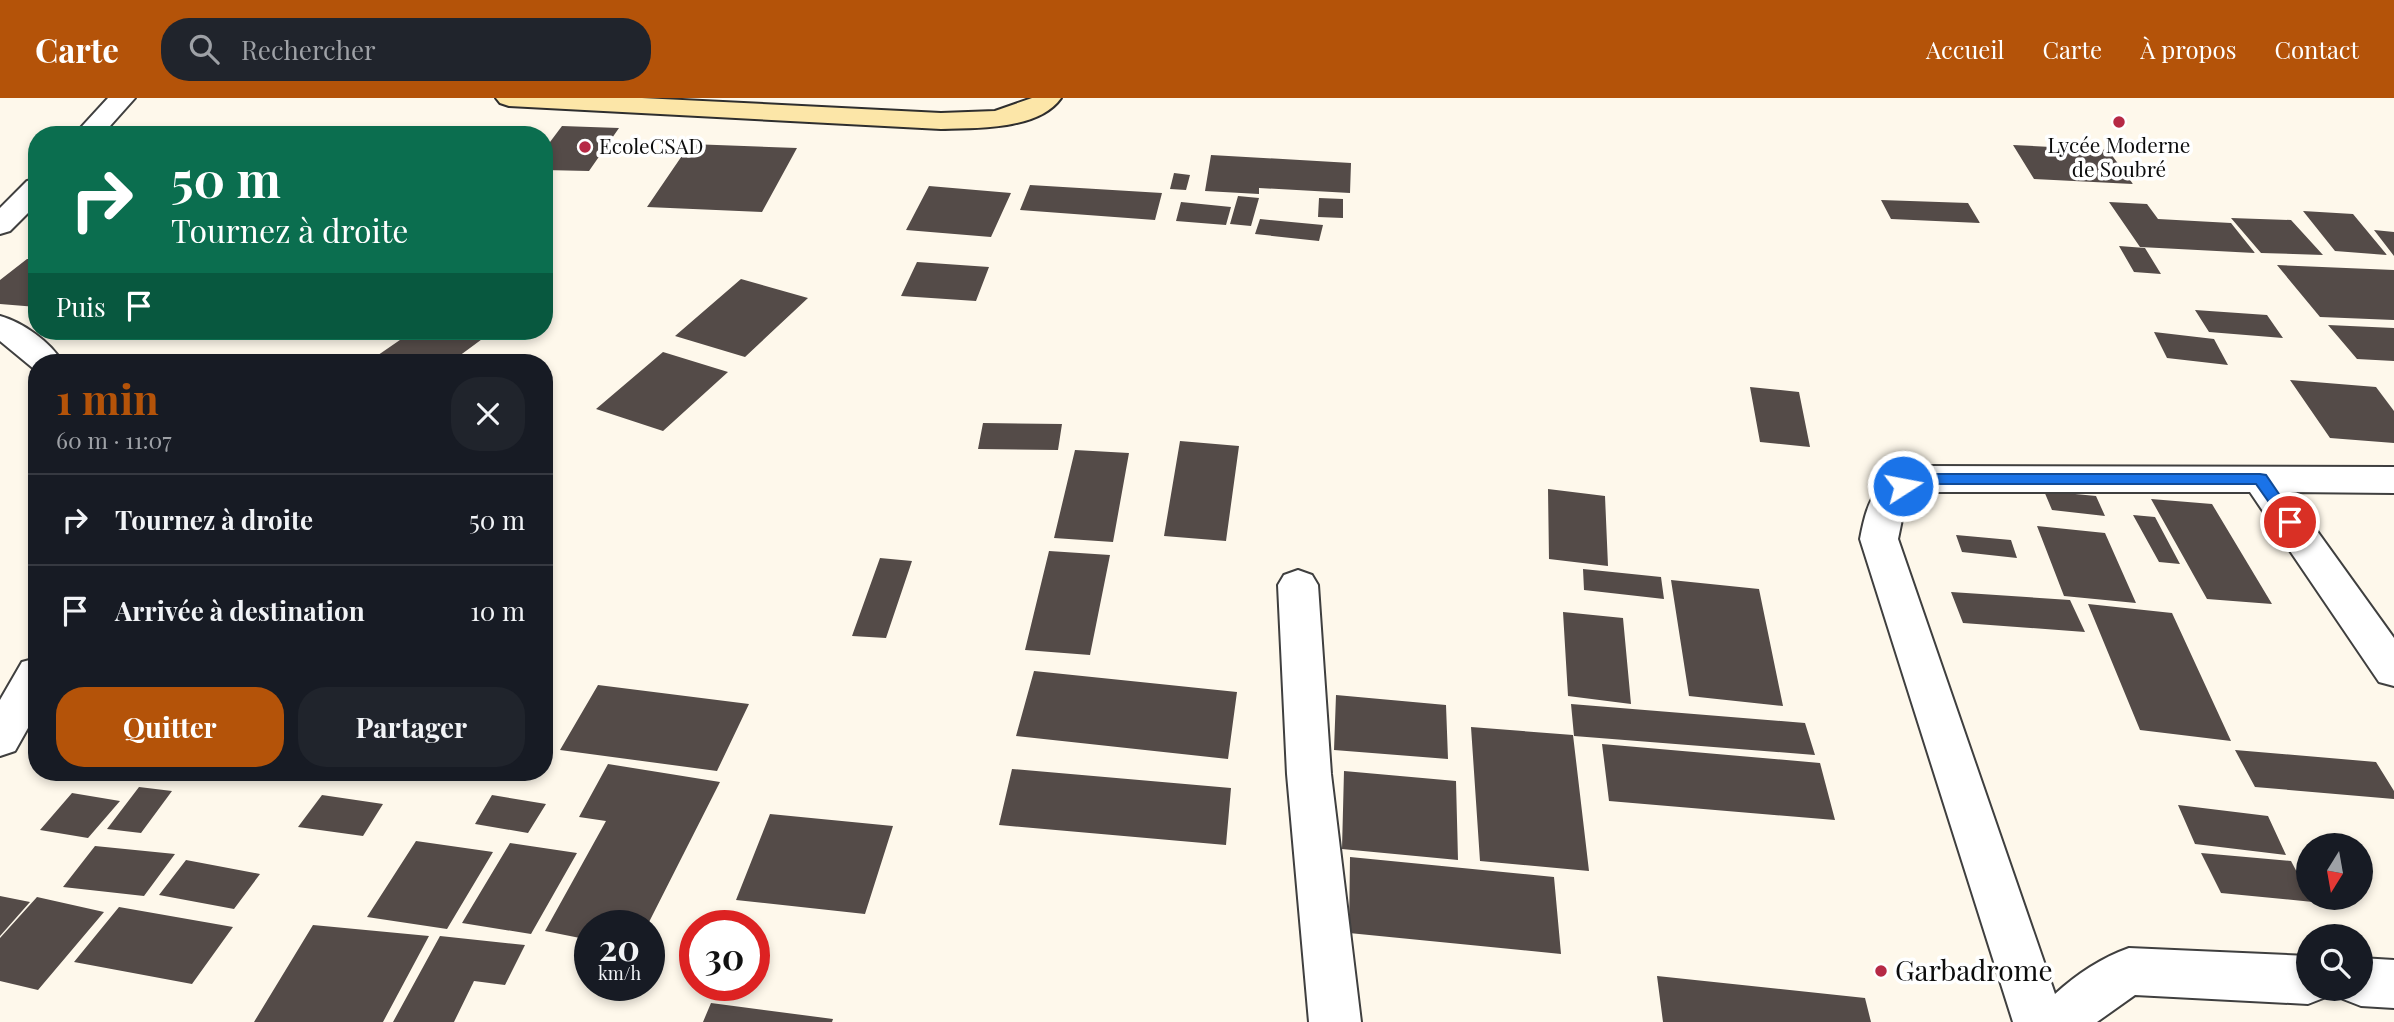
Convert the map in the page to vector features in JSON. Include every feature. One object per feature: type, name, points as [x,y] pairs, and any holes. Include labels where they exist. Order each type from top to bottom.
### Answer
[{"type":"street","points":[[96,126],[122,98]]},
{"type":"street","points":[[509,98],[941,121],[997,119],[1037,107],[1048,98]]},
{"type":"street","points":[[0,225],[28,196]]},
{"type":"street","points":[[0,326],[36,354]]},
{"type":"street","points":[[2039,1022],[1879,539],[1888,498],[1903,486],[1920,479],[2394,480]]},
{"type":"street","points":[[2260,479],[2394,670]]},
{"type":"street","points":[[1298,585],[1308,774],[1335,1022]]},
{"type":"street","points":[[0,738],[28,690]]},
{"type":"street","points":[[2061,1022],[2090,995],[2129,971],[2296,979]]},
{"type":"street","points":[[2373,983],[2394,984]]},
{"type":"building","points":[[562,126],[619,128],[589,171],[553,170],[553,138]]},
{"type":"building","points":[[690,144],[797,148],[762,212],[647,207]]},
{"type":"building","points":[[2013,145],[2108,150],[2133,184],[2034,179]]},
{"type":"building","points":[[1211,155],[1351,163],[1350,193],[1259,188],[1259,194],[1205,191]]},
{"type":"building","points":[[1174,173],[1190,175],[1186,190],[1170,189]]},
{"type":"building","points":[[1030,185],[1162,193],[1155,220],[1020,210]]},
{"type":"building","points":[[929,186],[1011,193],[991,237],[906,230]]},
{"type":"building","points":[[1238,196],[1259,198],[1251,226],[1230,224]]},
{"type":"building","points":[[1319,198],[1343,199],[1343,218],[1318,217]]},
{"type":"building","points":[[1881,200],[1968,203],[1980,223],[1891,219]]},
{"type":"building","points":[[1181,202],[1231,207],[1226,225],[1176,221]]},
{"type":"building","points":[[2109,202],[2147,204],[2158,219],[2231,223],[2255,253],[2140,247]]},
{"type":"building","points":[[2303,211],[2353,214],[2387,255],[2335,251]]},
{"type":"building","points":[[2231,218],[2291,220],[2323,255],[2261,253]]},
{"type":"building","points":[[1260,219],[1323,225],[1319,241],[1255,234]]},
{"type":"building","points":[[2374,230],[2394,232],[2394,256]]},
{"type":"building","points":[[2119,246],[2145,248],[2161,274],[2134,272]]},
{"type":"building","points":[[28,259],[28,306],[0,304],[0,280]]},
{"type":"building","points":[[917,262],[989,267],[976,301],[901,296]]},
{"type":"building","points":[[2277,265],[2394,270],[2394,320],[2320,317]]},
{"type":"building","points":[[741,279],[808,298],[745,357],[675,336]]},
{"type":"building","points":[[2195,310],[2267,315],[2283,338],[2209,332]]},
{"type":"building","points":[[2328,325],[2394,328],[2394,361],[2357,359]]},
{"type":"building","points":[[2154,332],[2214,339],[2228,365],[2167,358]]},
{"type":"building","points":[[400,340],[481,340],[462,354],[380,354]]},
{"type":"building","points":[[663,352],[728,372],[663,431],[596,409]]},
{"type":"building","points":[[2290,380],[2376,387],[2394,411],[2394,443],[2330,438]]},
{"type":"building","points":[[1750,387],[1799,392],[1810,447],[1760,442]]},
{"type":"building","points":[[983,423],[1062,424],[1058,450],[978,449]]},
{"type":"building","points":[[1180,441],[1239,446],[1226,541],[1164,536]]},
{"type":"building","points":[[1075,450],[1129,453],[1113,542],[1054,538]]},
{"type":"building","points":[[1548,489],[1605,496],[1608,566],[1549,559]]},
{"type":"building","points":[[2044,491],[2096,496],[2105,516],[2052,510]]},
{"type":"building","points":[[2151,499],[2212,504],[2272,604],[2207,599]]},
{"type":"building","points":[[2133,515],[2155,517],[2180,564],[2159,562]]},
{"type":"building","points":[[2037,526],[2105,533],[2136,603],[2064,596]]},
{"type":"building","points":[[1956,535],[2011,540],[2017,558],[1962,552]]},
{"type":"building","points":[[1049,551],[1110,555],[1090,655],[1025,650]]},
{"type":"building","points":[[880,558],[912,561],[886,638],[852,636]]},
{"type":"building","points":[[1583,569],[1661,577],[1664,599],[1584,590]]},
{"type":"building","points":[[1671,580],[1759,589],[1783,706],[1689,696]]},
{"type":"building","points":[[1951,592],[2070,600],[2085,632],[1963,623]]},
{"type":"building","points":[[2088,604],[2172,613],[2231,741],[2140,730]]},
{"type":"building","points":[[1563,612],[1623,618],[1631,704],[1568,696]]},
{"type":"building","points":[[1034,671],[1237,692],[1228,759],[1016,736]]},
{"type":"building","points":[[598,685],[749,704],[717,771],[560,750]]},
{"type":"building","points":[[1336,695],[1446,705],[1448,759],[1334,750]]},
{"type":"building","points":[[1571,704],[1805,723],[1815,755],[1574,736]]},
{"type":"building","points":[[1471,727],[1573,735],[1589,871],[1480,861]]},
{"type":"building","points":[[1602,744],[1820,763],[1835,820],[1609,801]]},
{"type":"building","points":[[2235,750],[2376,762],[2394,791],[2394,799],[2255,787]]},
{"type":"building","points":[[608,764],[720,782],[655,910],[574,910],[574,937],[545,931],[606,821],[579,817]]},
{"type":"building","points":[[1012,769],[1231,788],[1226,845],[999,825]]},
{"type":"building","points":[[1344,771],[1456,781],[1458,860],[1342,849]]},
{"type":"building","points":[[139,787],[172,791],[141,833],[107,829]]},
{"type":"building","points":[[72,793],[120,801],[88,838],[40,830]]},
{"type":"building","points":[[322,795],[383,804],[363,836],[298,827]]},
{"type":"building","points":[[492,795],[546,804],[528,833],[475,824]]},
{"type":"building","points":[[2178,805],[2268,816],[2286,855],[2195,844]]},
{"type":"building","points":[[770,814],[893,826],[865,914],[736,900]]},
{"type":"building","points":[[416,841],[493,852],[447,929],[367,917]]},
{"type":"building","points":[[510,843],[577,853],[531,934],[462,923]]},
{"type":"building","points":[[95,846],[175,854],[144,896],[63,887]]},
{"type":"building","points":[[2201,853],[2291,861],[2296,870],[2296,900],[2221,893]]},
{"type":"building","points":[[1350,857],[1554,877],[1561,954],[1349,933]]},
{"type":"building","points":[[186,860],[260,874],[234,909],[159,895]]},
{"type":"building","points":[[0,896],[30,902],[0,936]]},
{"type":"building","points":[[37,897],[104,912],[38,990],[0,981],[0,938]]},
{"type":"building","points":[[119,907],[233,927],[192,984],[74,962]]},
{"type":"building","points":[[313,925],[429,936],[383,1022],[254,1022]]},
{"type":"building","points":[[440,936],[525,945],[505,985],[474,981],[454,1022],[393,1022]]},
{"type":"building","points":[[1657,976],[1865,998],[1871,1022],[1663,1022]]},
{"type":"building","points":[[711,1003],[833,1019],[832,1022],[703,1022]]},
{"type":"place","name":"Lycée Moderne de Soubré","points":[[2119,122]]},
{"type":"place","name":"EcoleCSAD","points":[[585,147]]},
{"type":"place","name":"Garbadrome","points":[[1881,971]]},
{"type":"route","points":[[1903,486],[1920,479],[2260,479],[2290,522]]}]
